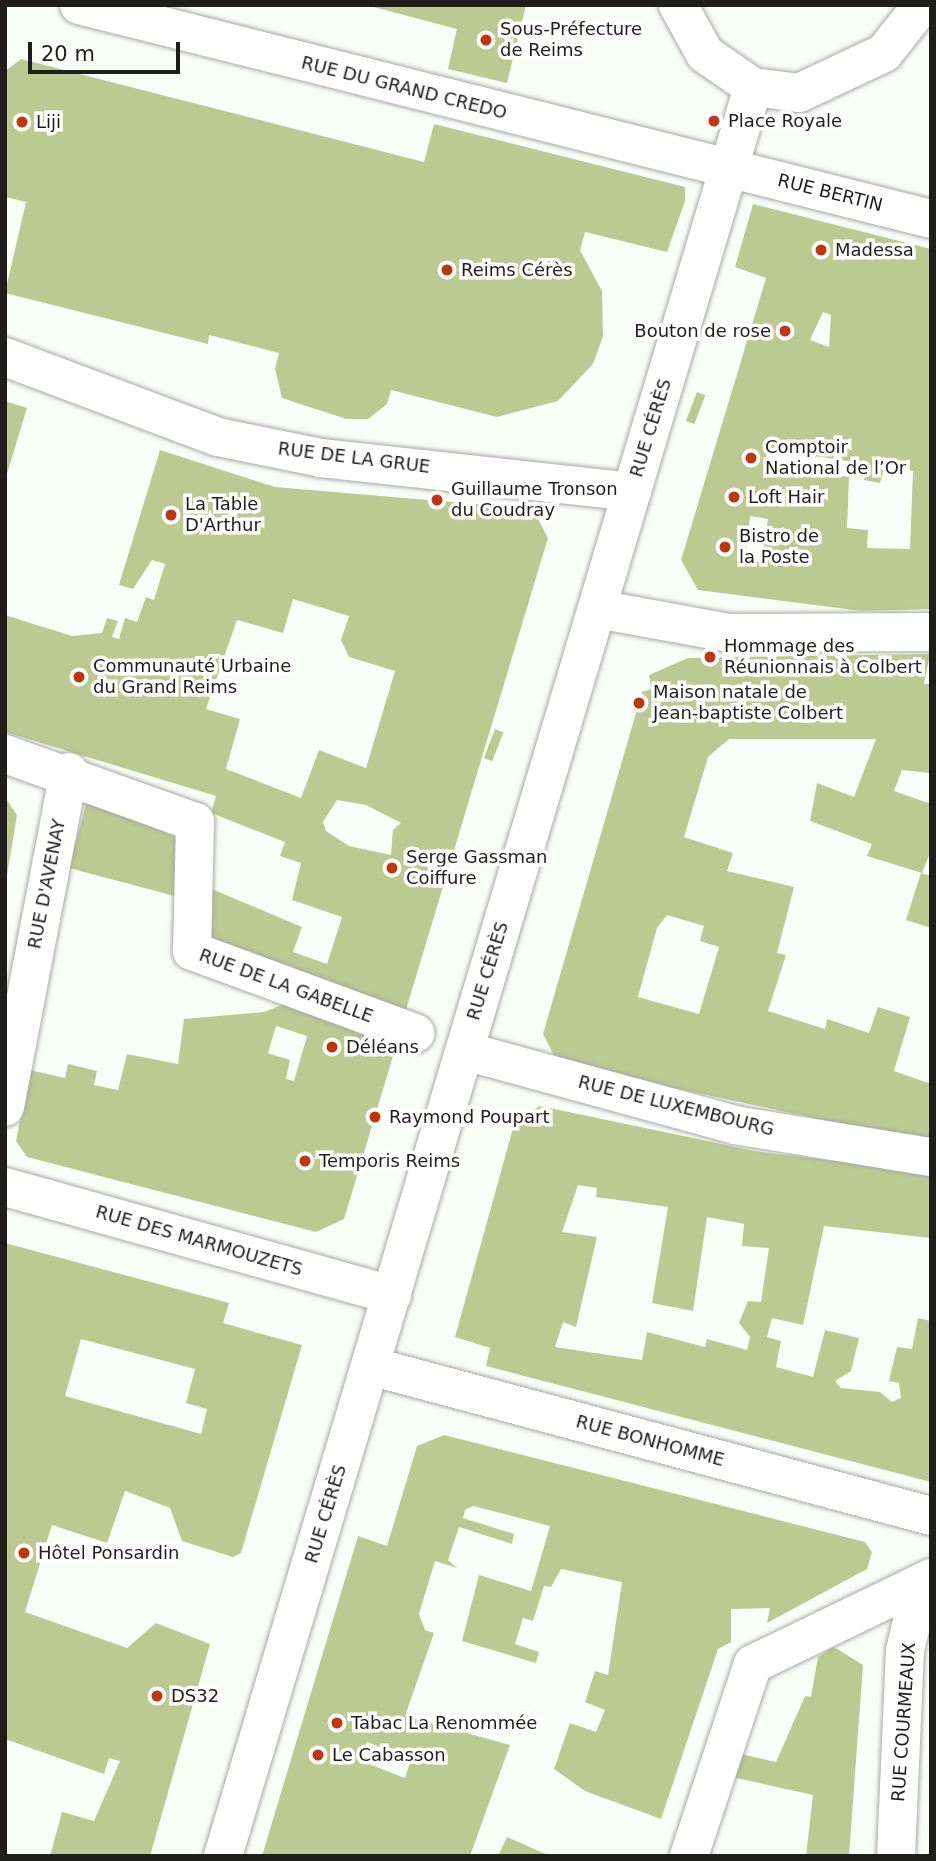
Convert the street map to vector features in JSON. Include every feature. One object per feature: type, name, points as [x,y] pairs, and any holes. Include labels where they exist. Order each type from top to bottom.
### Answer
[{"type":"street","name":"RUE DU GRAND CREDO","points":[[79,5],[729,167]]},
{"type":"street","points":[[678,5],[705,54],[753,87],[799,93],[844,76],[884,53],[922,5]]},
{"type":"street","name":"RUE CÉRÈS","points":[[223,1856],[753,87]]},
{"type":"street","name":"RUE BERTIN","points":[[729,167],[931,219]]},
{"type":"street","name":"RUE DE LA GRUE","points":[[5,357],[218,437],[321,458],[632,492]]},
{"type":"street","points":[[597,609],[729,633],[931,632]]},
{"type":"street","name":"RUE DE LA GABELLE","points":[[5,754],[69,772],[195,822],[191,951],[415,1033]]},
{"type":"street","name":"RUE D'AVENAY","points":[[5,1107],[16,993],[69,772]]},
{"type":"street","name":"RUE DE LUXEMBOURG","points":[[465,1051],[735,1125],[931,1157]]},
{"type":"street","name":"RUE DES MARMOUZETS","points":[[5,1187],[392,1295]]},
{"type":"street","name":"RUE BONHOMME","points":[[370,1366],[931,1516]]},
{"type":"street","points":[[689,1856],[752,1664],[931,1578]]},
{"type":"street","name":"RUE COURMEAUX","points":[[896,1856],[905,1651],[913,1616],[931,1595]]},
{"type":"building","name":"Sous-Préfecture de Reims","points":[[366,5],[526,5],[507,83],[448,69],[457,29]]},
{"type":"building","points":[[21,59],[424,162],[434,124],[685,187],[685,201],[667,252],[585,232],[580,250],[602,291],[603,336],[593,364],[558,401],[497,417],[391,390],[387,404],[368,419],[346,419],[282,398],[275,369],[279,353],[209,335],[208,344],[5,293],[26,202],[5,197],[5,71]]},
{"type":"building","points":[[753,204],[931,249],[931,609],[862,611],[698,590],[681,560],[766,278],[735,267]],"holes":[[[823,312],[831,315],[829,347],[810,340]],[[768,449],[866,464],[864,480],[880,483],[885,465],[913,471],[910,549],[867,548],[868,530],[847,528],[849,477],[807,470],[785,477],[766,458]],[[750,516],[768,519],[761,563],[745,559]]]},
{"type":"building","points":[[697,392],[705,395],[694,424],[686,421]]},
{"type":"building","points":[[5,401],[27,408],[6,477],[5,477]]},
{"type":"building","points":[[160,450],[275,487],[533,509],[548,538],[402,1023],[206,948],[207,887],[302,927],[293,952],[327,964],[342,917],[292,900],[301,863],[280,856],[285,842],[211,813],[216,796],[5,732],[5,615],[72,636],[102,633],[107,618],[118,621],[112,637],[119,639],[125,618],[137,622],[146,597],[154,600],[165,564],[152,560],[133,589],[119,585]],"holes":[[[293,599],[349,616],[341,640],[349,657],[395,671],[366,768],[319,750],[301,798],[226,769],[240,719],[206,709],[237,620],[283,633]],[[337,800],[366,805],[401,823],[393,830],[391,855],[349,846],[326,831],[323,822]]]},
{"type":"building","points":[[930,654],[924,684],[931,684],[931,773],[902,770],[894,791],[931,804],[931,850],[922,873],[867,856],[872,844],[810,821],[817,783],[854,797],[876,739],[729,739],[708,757],[684,837],[733,853],[727,871],[794,887],[777,953],[786,955],[768,1011],[825,1029],[827,1019],[869,1033],[878,1007],[910,1017],[894,1071],[931,1084],[931,1143],[558,1063],[543,1034],[642,692],[651,689],[649,675],[688,658]],"holes":[[[667,915],[704,926],[700,941],[719,947],[699,1014],[638,997],[657,928]]]},
{"type":"building","points":[[495,729],[503,732],[492,761],[484,758]]},
{"type":"building","points":[[5,797],[17,815],[7,875],[5,875]]},
{"type":"building","points":[[87,800],[181,839],[182,898],[69,868]]},
{"type":"building","points":[[921,873],[931,876],[931,928],[906,920]]},
{"type":"building","points":[[300,998],[400,1033],[344,1219],[316,1232],[27,1157],[16,1141],[30,1070],[65,1078],[68,1064],[97,1071],[94,1085],[118,1090],[127,1054],[178,1064],[184,1019],[264,1012]],"holes":[[[276,1026],[307,1036],[294,1081],[286,1079],[290,1060],[268,1053]]]},
{"type":"building","points":[[540,1106],[755,1151],[931,1173],[931,1238],[824,1226],[803,1325],[772,1318],[767,1337],[781,1341],[776,1367],[813,1377],[825,1330],[859,1338],[851,1371],[835,1381],[841,1388],[880,1392],[892,1402],[901,1398],[899,1383],[889,1381],[897,1347],[912,1349],[918,1318],[931,1321],[931,1482],[486,1366],[490,1348],[455,1337],[515,1121]],"holes":[[[578,1185],[597,1188],[596,1197],[668,1207],[652,1303],[693,1311],[707,1217],[744,1224],[742,1246],[769,1248],[761,1302],[748,1301],[739,1323],[750,1337],[747,1350],[707,1339],[705,1347],[647,1332],[642,1360],[555,1347],[563,1322],[576,1327],[597,1237],[562,1232]]]},
{"type":"building","points":[[5,1243],[229,1303],[223,1323],[302,1345],[241,1553],[233,1557],[182,1541],[170,1508],[125,1491],[107,1543],[52,1525],[25,1612],[127,1648],[156,1623],[210,1644],[150,1856],[50,1856],[62,1812],[94,1821],[120,1761],[109,1758],[104,1774],[5,1739]],"holes":[[[81,1339],[195,1369],[186,1403],[207,1409],[201,1434],[65,1396]]]},
{"type":"building","points":[[444,1435],[865,1542],[872,1552],[867,1569],[767,1623],[770,1608],[731,1609],[731,1642],[718,1649],[661,1819],[585,1791],[554,1769],[570,1723],[596,1732],[605,1710],[585,1702],[595,1671],[608,1675],[622,1582],[561,1569],[551,1587],[544,1586],[533,1621],[523,1618],[515,1644],[539,1652],[536,1663],[462,1641],[479,1575],[531,1591],[550,1526],[473,1506],[465,1510],[463,1518],[514,1534],[512,1544],[459,1527],[448,1560],[457,1568],[435,1561],[419,1614],[425,1630],[434,1633],[405,1716],[510,1745],[470,1856],[262,1856],[358,1536],[387,1546],[417,1446]],"holes":[[[367,1742],[411,1759],[405,1778],[361,1761]]]},
{"type":"building","points":[[834,1647],[863,1665],[849,1856],[806,1856],[813,1795],[732,1777],[740,1754],[776,1762],[805,1696],[811,1697],[818,1657]]},
{"type":"building","points":[[507,1837],[550,1856],[498,1856]]},
{"type":"place","name":"Sous-Préfecture de Reims","points":[[486,40]]},
{"type":"place","name":"Place Royale","points":[[714,121]]},
{"type":"place","name":"Liji","points":[[22,122]]},
{"type":"place","name":"Madessa","points":[[821,250]]},
{"type":"place","name":"Reims Cérès","points":[[447,270]]},
{"type":"place","name":"Bouton de rose","points":[[785,331]]},
{"type":"place","name":"Comptoir National de l’Or","points":[[751,458]]},
{"type":"place","name":"Loft Hair","points":[[734,497]]},
{"type":"place","name":"Guillaume Tronson du Coudray","points":[[437,500]]},
{"type":"place","name":"La Table D'Arthur","points":[[171,515]]},
{"type":"place","name":"Bistro de la Poste","points":[[725,547]]},
{"type":"place","name":"Hommage des Réunionnais à Colbert","points":[[710,657]]},
{"type":"place","name":"Communauté Urbaine du Grand Reims","points":[[79,677]]},
{"type":"place","name":"Maison natale de Jean-baptiste Colbert","points":[[639,703]]},
{"type":"place","name":"Serge Gassman Coiffure","points":[[392,868]]},
{"type":"place","name":"Déléans","points":[[332,1047]]},
{"type":"place","name":"Raymond Poupart","points":[[375,1117]]},
{"type":"place","name":"Temporis Reims","points":[[305,1161]]},
{"type":"place","name":"Hôtel Ponsardin","points":[[24,1553]]},
{"type":"place","name":"DS32","points":[[157,1696]]},
{"type":"place","name":"Tabac La Renommée","points":[[337,1723]]},
{"type":"place","name":"Le Cabasson","points":[[318,1755]]}]
